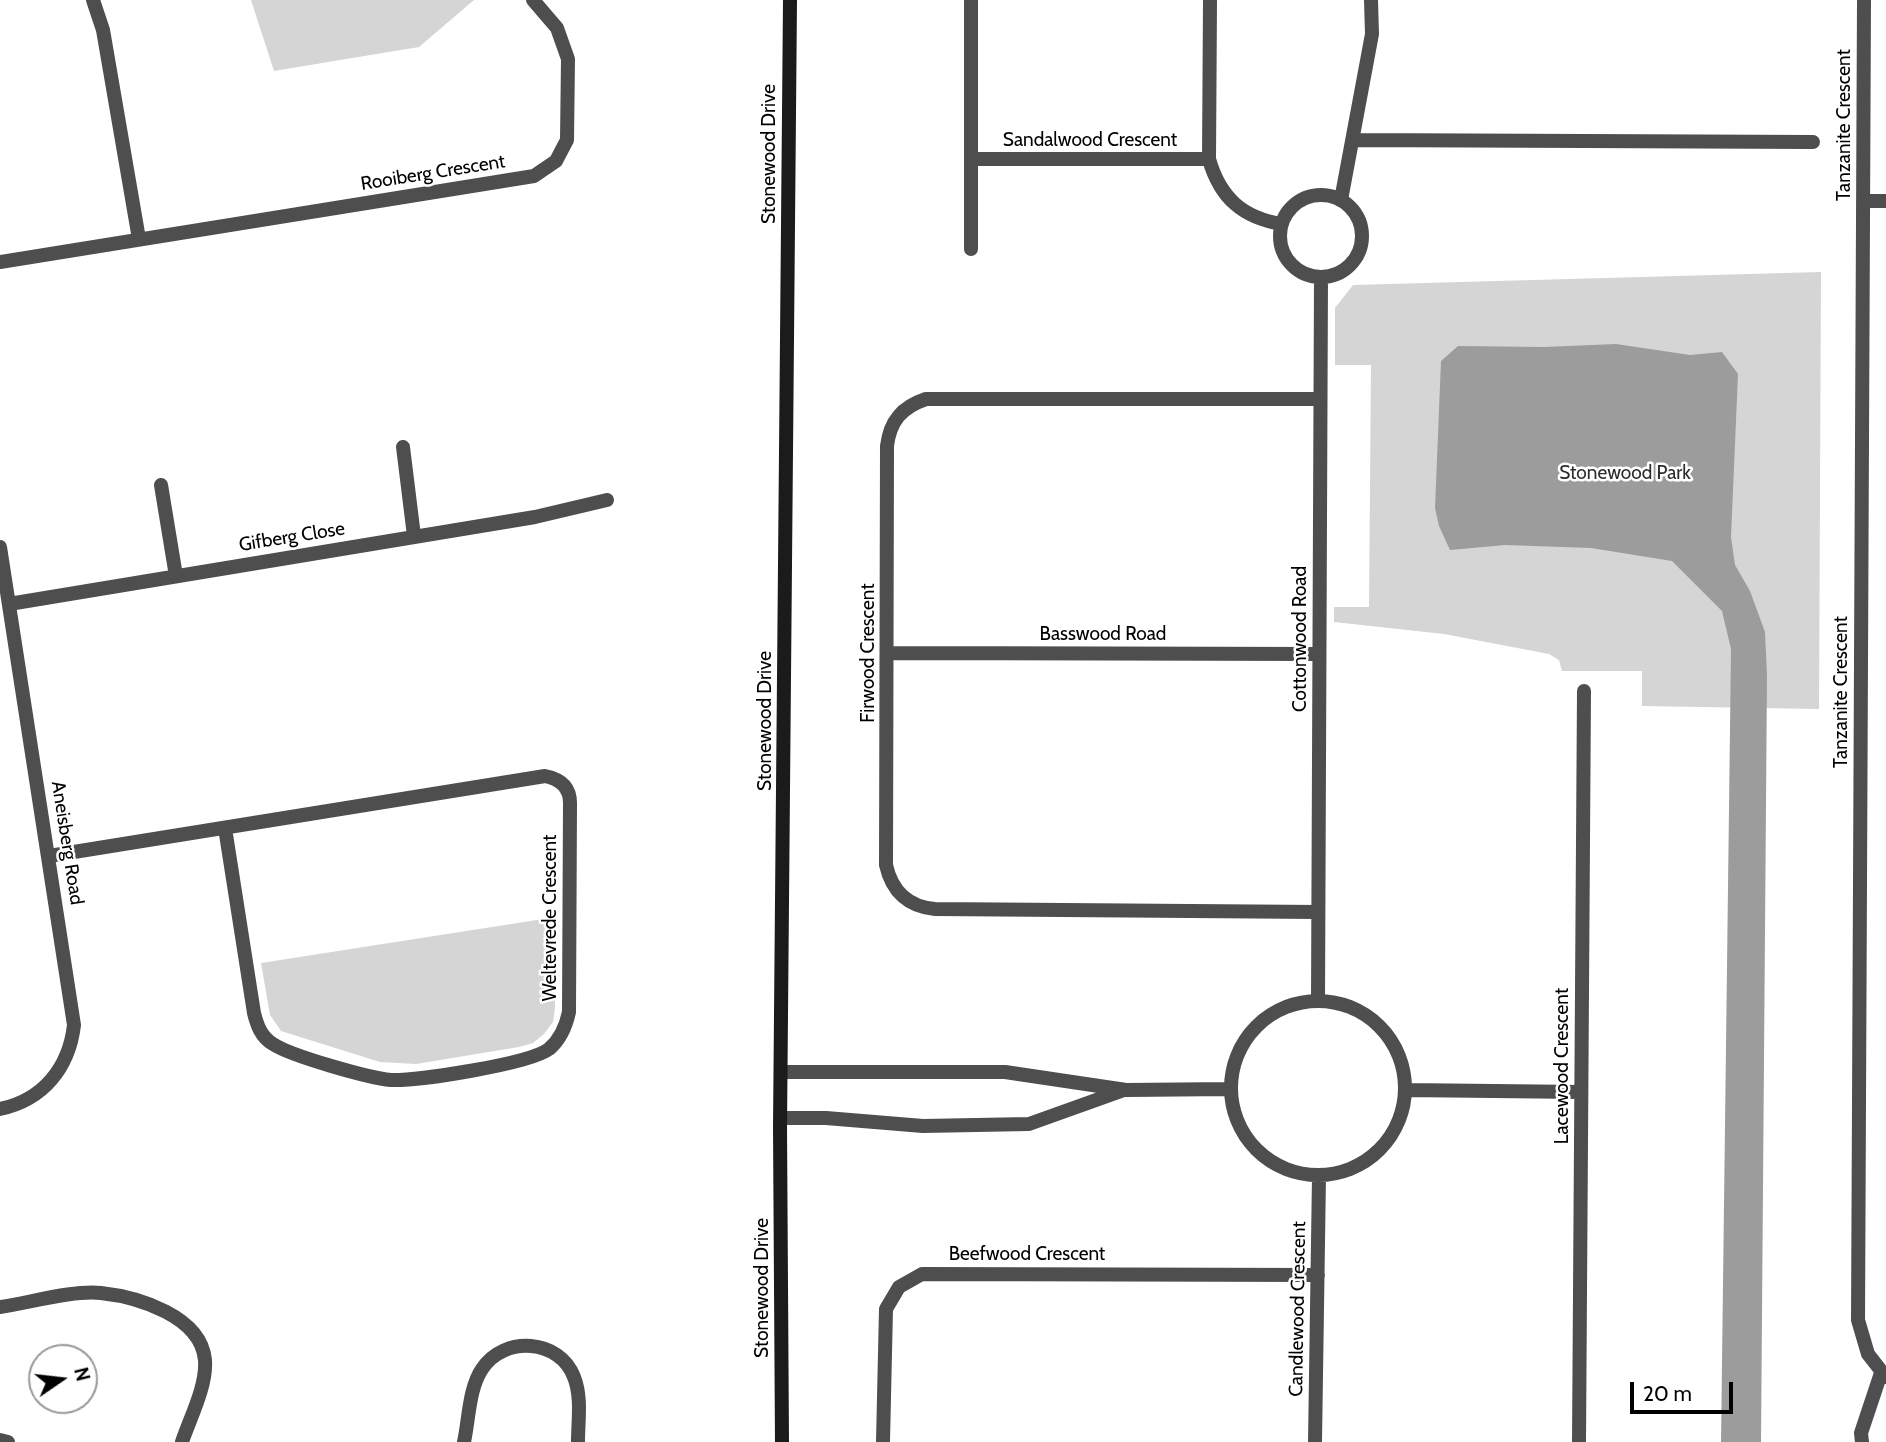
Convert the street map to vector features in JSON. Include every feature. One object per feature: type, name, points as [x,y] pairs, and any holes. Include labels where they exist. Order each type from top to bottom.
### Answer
[{"type":"street","points":[[93,0],[103,30],[139,239]]},
{"type":"street","name":"Rooiberg Crescent","points":[[0,262],[521,179],[546,170],[563,151],[567,140],[568,59],[556,28],[533,0]]},
{"type":"street","name":"Stonewood Drive","points":[[782,1442],[781,1118],[790,0]]},
{"type":"street","points":[[971,0],[971,249]]},
{"type":"street","points":[[1210,0],[1209,159],[1214,178],[1234,205],[1261,220],[1282,224]]},
{"type":"street","points":[[1341,200],[1372,34],[1371,0]]},
{"type":"street","name":"Tanzanite Crescent","points":[[1864,0],[1858,1320],[1868,1354],[1883,1375]]},
{"type":"street","points":[[1354,140],[1813,142]]},
{"type":"street","name":"Sandalwood Crescent","points":[[971,159],[1209,159]]},
{"type":"street","points":[[1327,195],[1341,200],[1359,219],[1361,247],[1346,269],[1321,278],[1305,275],[1288,260],[1280,239],[1282,224],[1299,201],[1327,195]]},
{"type":"street","points":[[1863,201],[1886,201]]},
{"type":"street","name":"Cottonwood Road","points":[[1318,1000],[1321,278]]},
{"type":"street","name":"Firwood Crescent","points":[[1318,912],[935,909],[912,904],[894,888],[886,865],[887,446],[893,421],[912,403],[926,398],[1320,400]]},
{"type":"street","points":[[403,447],[414,536]]},
{"type":"street","points":[[162,485],[176,576]]},
{"type":"street","name":"Gifberg Close","points":[[9,604],[535,517],[607,500]]},
{"type":"street","name":"Aneisberg Road","points":[[0,547],[73,1006],[72,1044],[54,1079],[40,1093],[22,1103],[0,1110]]},
{"type":"street","name":"Basswood Road","points":[[887,653],[1319,654]]},
{"type":"street","name":"Lacewood Crescent","points":[[1579,1442],[1584,691]]},
{"type":"street","name":"Weltevrede Crescent","points":[[49,856],[545,776],[554,778],[567,788],[570,803],[569,1012],[559,1038],[550,1048],[527,1059],[400,1080],[368,1075],[272,1044],[257,1026],[254,1013],[225,828]]},
{"type":"street","points":[[1318,1000],[1341,1003],[1362,1012],[1381,1026],[1395,1045],[1404,1067],[1406,1090],[1403,1113],[1394,1133],[1380,1151],[1362,1164],[1341,1173],[1319,1176],[1296,1174],[1276,1165],[1257,1151],[1243,1133],[1234,1112],[1231,1089],[1233,1066],[1242,1045],[1256,1026],[1274,1012],[1295,1003],[1318,1000]]},
{"type":"street","points":[[782,1072],[1005,1072],[1126,1090],[1231,1089]]},
{"type":"street","points":[[781,1118],[826,1118],[923,1126],[1029,1124],[1126,1090]]},
{"type":"street","points":[[1406,1090],[1581,1092]]},
{"type":"street","name":"Candlewood Crescent","points":[[1315,1442],[1319,1176]]},
{"type":"street","name":"Beefwood Crescent","points":[[883,1442],[886,1309],[899,1287],[922,1274],[1318,1275]]},
{"type":"street","points":[[0,1307],[101,1293],[180,1318],[196,1336],[205,1360],[205,1373],[182,1442]]},
{"type":"street","points":[[464,1442],[476,1381],[483,1367],[493,1356],[521,1345],[552,1352],[565,1361],[574,1375],[578,1390],[578,1442]]},
{"type":"street","points":[[1861,1442],[1861,1433],[1883,1375]]},
{"type":"street","points":[[0,1440],[8,1442]]},
{"type":"green space","points":[[251,0],[474,0],[419,47],[274,71]]},
{"type":"green space","name":"Stonewood Park","points":[[1821,272],[1819,709],[1642,706],[1642,671],[1562,671],[1559,660],[1549,654],[1444,634],[1334,622],[1334,607],[1369,607],[1371,365],[1335,365],[1335,308],[1353,285]]},
{"type":"green space","points":[[556,917],[553,1022],[533,1043],[416,1064],[380,1062],[281,1031],[270,1015],[261,963]]},
{"type":"shaded area","points":[[1616,344],[1690,355],[1722,352],[1738,374],[1731,537],[1735,565],[1750,591],[1765,632],[1767,676],[1761,1442],[1721,1442],[1731,649],[1722,611],[1672,561],[1591,548],[1505,545],[1450,550],[1439,526],[1435,508],[1441,361],[1458,346]]}]
